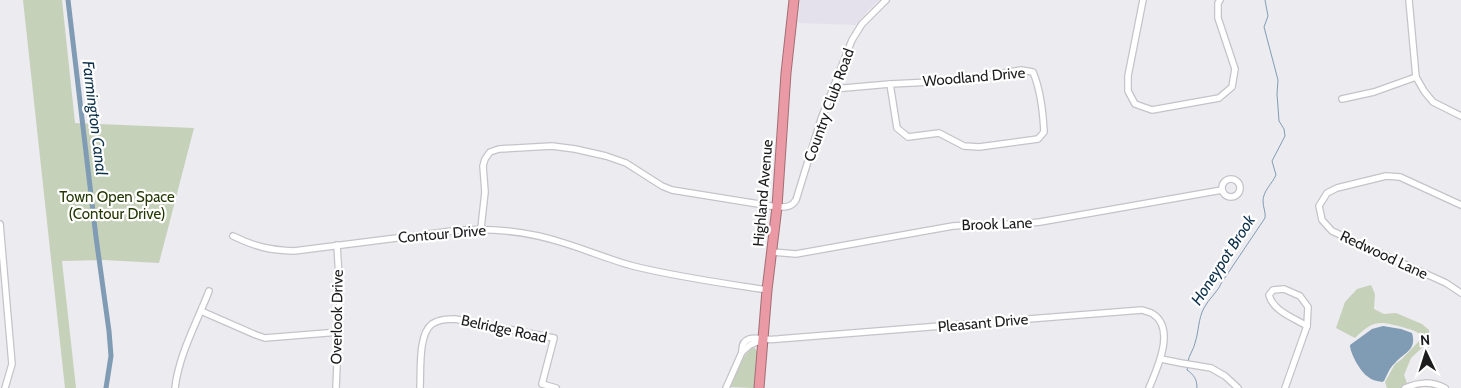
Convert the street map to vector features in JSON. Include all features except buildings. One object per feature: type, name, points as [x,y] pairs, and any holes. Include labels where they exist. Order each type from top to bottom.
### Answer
[{"type":"highway","name":"Highland Avenue","points":[[759,388],[794,0]]},
{"type":"street","name":"Country Club Road","points":[[776,207],[793,205],[796,200],[821,119],[852,40],[867,17],[886,0]]},
{"type":"street","points":[[1143,0],[1128,76],[1128,91],[1135,104],[1152,110],[1220,98],[1232,87],[1235,69],[1218,18],[1218,3],[1220,0]]},
{"type":"street","points":[[1409,0],[1416,78],[1433,102],[1461,116]]},
{"type":"street","name":"Woodland Drive","points":[[833,89],[890,84],[952,80],[1021,70],[1033,72],[1038,84],[1044,132],[1038,139],[979,147],[964,146],[939,133],[908,137],[897,128],[890,84]]},
{"type":"street","points":[[1342,100],[1416,78]]},
{"type":"street","points":[[481,228],[485,192],[484,159],[490,152],[499,149],[520,147],[552,146],[606,156],[626,163],[662,186],[672,190],[776,207]]},
{"type":"street","name":"Redwood Lane","points":[[1461,205],[1400,178],[1386,176],[1337,188],[1326,193],[1319,206],[1322,220],[1332,231],[1446,283],[1461,293]]},
{"type":"street","name":"Brook Lane","points":[[772,252],[796,254],[969,224],[1017,225],[1040,222],[1222,190]]},
{"type":"street","points":[[0,224],[12,364],[5,388]]},
{"type":"street","name":"Contour Drive","points":[[233,236],[251,245],[272,250],[294,250],[437,232],[481,228],[507,230],[564,242],[654,272],[767,290]]},
{"type":"street","name":"Overlook Drive","points":[[336,245],[340,294],[336,388]]},
{"type":"street","points":[[1285,388],[1307,326],[1308,307],[1300,296],[1284,290],[1273,290],[1268,295],[1270,302],[1278,309],[1307,326]]},
{"type":"street","points":[[175,388],[184,352],[209,291]]},
{"type":"street","name":"Pleasant Drive","points":[[764,339],[1142,310],[1153,313],[1161,322],[1164,336],[1161,359]]},
{"type":"street","points":[[201,312],[256,336],[265,338],[339,332]]},
{"type":"street","name":"Belridge Road","points":[[420,388],[423,338],[426,330],[433,323],[455,319],[554,338],[542,384],[556,388]]},
{"type":"street","points":[[726,388],[742,352],[750,345],[764,339]]},
{"type":"street","points":[[1149,388],[1161,359],[1211,368],[1226,376],[1238,388]]},
{"type":"street","points":[[1405,388],[1421,382],[1435,383],[1445,388]]},
{"type":"shaded area","points":[[800,0],[879,0],[856,25],[798,23]]},
{"type":"green space","name":"Town Open Space (Contour Drive)","points":[[23,0],[62,0],[75,123],[194,128],[159,263],[104,260],[62,261],[76,388],[65,388]]},
{"type":"green space","points":[[1371,285],[1375,294],[1374,309],[1384,314],[1396,313],[1422,324],[1429,330],[1430,338],[1411,358],[1404,375],[1407,383],[1401,388],[1387,388],[1385,382],[1395,364],[1419,341],[1421,335],[1410,329],[1382,323],[1372,325],[1355,338],[1336,328],[1345,302],[1357,289]]},
{"type":"green space","points":[[752,347],[757,351],[754,388],[730,387],[743,358]]},
{"type":"water","points":[[1383,326],[1412,333],[1413,343],[1409,350],[1393,365],[1382,382],[1364,374],[1354,357],[1350,345],[1372,329]]},
{"type":"waterway","name":"Farmington Canal","points":[[68,0],[109,331],[111,356],[106,388]]},
{"type":"waterway","name":"Honeypot Brook","points":[[1188,361],[1204,308],[1265,218],[1263,197],[1276,175],[1272,161],[1285,136],[1284,129],[1279,121],[1278,80],[1264,27],[1268,16],[1265,0]]},
{"type":"waterway","name":"Honeypot Brook","points":[[1188,365],[1187,370],[1195,378],[1197,388]]}]
